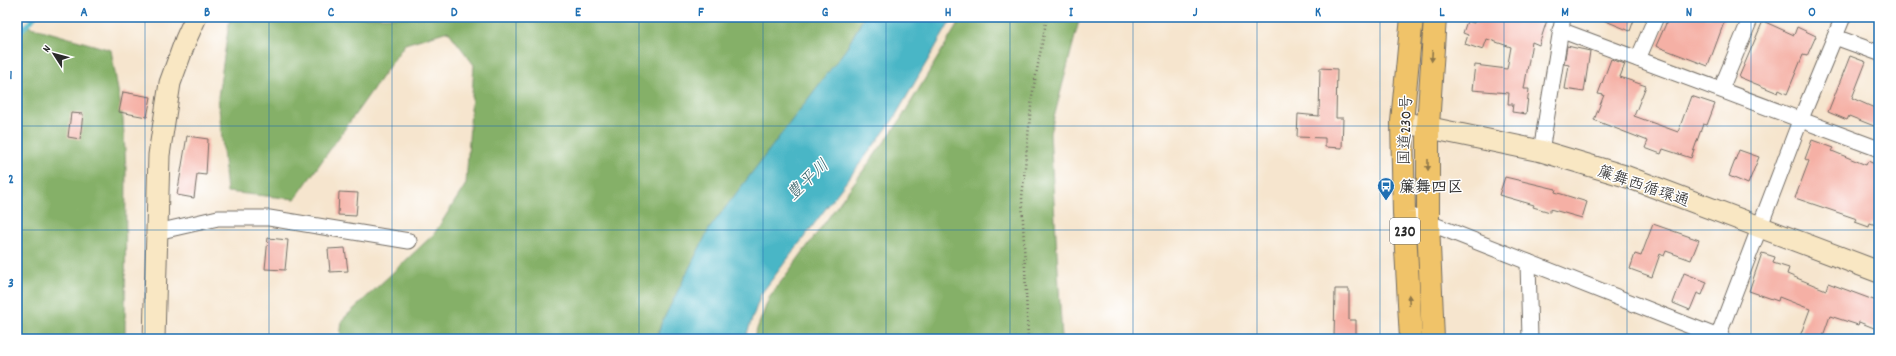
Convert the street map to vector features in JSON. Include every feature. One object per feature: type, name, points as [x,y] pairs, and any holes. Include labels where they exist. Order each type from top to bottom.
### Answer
[{"type":"highway","name":"国道230号","points":[[1411,339],[1404,213],[1402,122],[1412,17]]},
{"type":"highway","name":"国道230号","points":[[1433,339],[1428,222],[1428,126],[1435,17]]},
{"type":"street","points":[[154,339],[159,155],[170,83],[186,39],[196,17]]},
{"type":"street","points":[[1638,58],[1656,17]]},
{"type":"street","points":[[1721,89],[1751,17]]},
{"type":"street","points":[[1404,213],[1719,338],[1759,226],[1800,121],[1844,17]]},
{"type":"street","points":[[1541,151],[1561,24],[1638,58],[1800,121],[1879,149]]},
{"type":"street","points":[[1835,37],[1879,53]]},
{"type":"street","name":"簾舞西循環通","points":[[1402,122],[1428,126],[1541,151],[1625,176],[1879,272]]},
{"type":"street","points":[[157,232],[218,218],[269,218],[409,241]]},
{"type":"street","points":[[1528,262],[1530,339]]},
{"type":"path","points":[[1028,339],[1022,198],[1032,96],[1047,17]]},
{"type":"green space","points":[[230,17],[864,17],[846,49],[661,324],[657,339],[340,339],[342,320],[434,234],[466,184],[474,65],[448,31],[405,44],[295,199],[227,192],[218,97]]},
{"type":"green space","points":[[962,17],[1080,17],[1050,133],[1062,339],[753,339],[769,298],[899,122]]},
{"type":"green space","points":[[17,23],[111,50],[123,119],[126,169],[125,339],[17,339]]},
{"type":"water","name":"豊平川","points":[[864,17],[953,17],[893,120],[761,294],[745,339],[657,339],[661,324],[709,229],[846,49]]},
{"type":"building","points":[[1476,17],[1548,17],[1539,45],[1532,42],[1524,89],[1529,89],[1526,114],[1512,112],[1513,104],[1508,104],[1509,93],[1472,90],[1475,65],[1507,69],[1511,47],[1487,39],[1483,50],[1465,44],[1468,35],[1463,33],[1467,21],[1474,23]]},
{"type":"building","points":[[1596,17],[1635,17],[1630,31]]},
{"type":"building","points":[[1669,17],[1726,17],[1708,66],[1656,46]]},
{"type":"building","points":[[1763,21],[1794,35],[1797,27],[1816,36],[1807,56],[1803,55],[1787,94],[1779,90],[1778,93],[1739,77]]},
{"type":"building","points":[[1567,46],[1590,51],[1584,92],[1565,89],[1569,65],[1564,64]]},
{"type":"building","points":[[1850,56],[1866,62],[1852,98],[1879,110],[1879,128],[1849,116],[1847,120],[1828,112]]},
{"type":"building","points":[[1611,59],[1625,64],[1620,77],[1646,86],[1634,116],[1678,132],[1691,96],[1715,104],[1707,125],[1703,124],[1691,158],[1663,149],[1661,154],[1645,148],[1648,141],[1594,120],[1604,95],[1598,94]]},
{"type":"building","points":[[1320,68],[1337,69],[1336,118],[1343,118],[1342,148],[1325,147],[1325,138],[1297,137],[1298,114],[1319,116]]},
{"type":"building","points":[[123,92],[151,97],[147,117],[119,112]]},
{"type":"building","points":[[71,113],[83,114],[80,139],[68,137]]},
{"type":"building","points":[[187,136],[208,139],[206,175],[197,174],[194,198],[177,195]]},
{"type":"building","points":[[1812,140],[1834,148],[1832,151],[1866,165],[1868,161],[1879,166],[1879,226],[1870,223],[1869,227],[1855,222],[1857,219],[1795,198],[1809,161],[1805,159]]},
{"type":"building","points":[[1739,150],[1759,157],[1748,184],[1729,176]]},
{"type":"building","points":[[1505,177],[1556,189],[1555,192],[1587,202],[1582,218],[1550,209],[1550,212],[1533,207],[1534,205],[1499,195]]},
{"type":"building","points":[[339,192],[358,193],[356,216],[338,215]]},
{"type":"building","points":[[1653,224],[1699,240],[1691,260],[1666,251],[1664,256],[1660,254],[1652,277],[1630,269],[1635,254],[1641,256]]},
{"type":"building","points":[[268,238],[288,240],[285,270],[265,269]]},
{"type":"building","points":[[345,248],[348,271],[330,272],[328,249]]},
{"type":"building","points":[[1762,253],[1775,257],[1773,263],[1789,268],[1787,274],[1826,290],[1828,283],[1879,302],[1879,330],[1859,322],[1858,325],[1830,316],[1822,339],[1799,339],[1810,309],[1779,297],[1778,301],[1749,291]]},
{"type":"building","points":[[1684,273],[1707,282],[1702,295],[1697,293],[1690,310],[1673,303]]},
{"type":"building","points":[[1335,289],[1349,289],[1349,320],[1356,320],[1356,339],[1334,339]]},
{"type":"waterway","points":[[17,35],[35,17]]},
{"type":"place","name":"簾舞四区","points":[[1386,201]]}]
